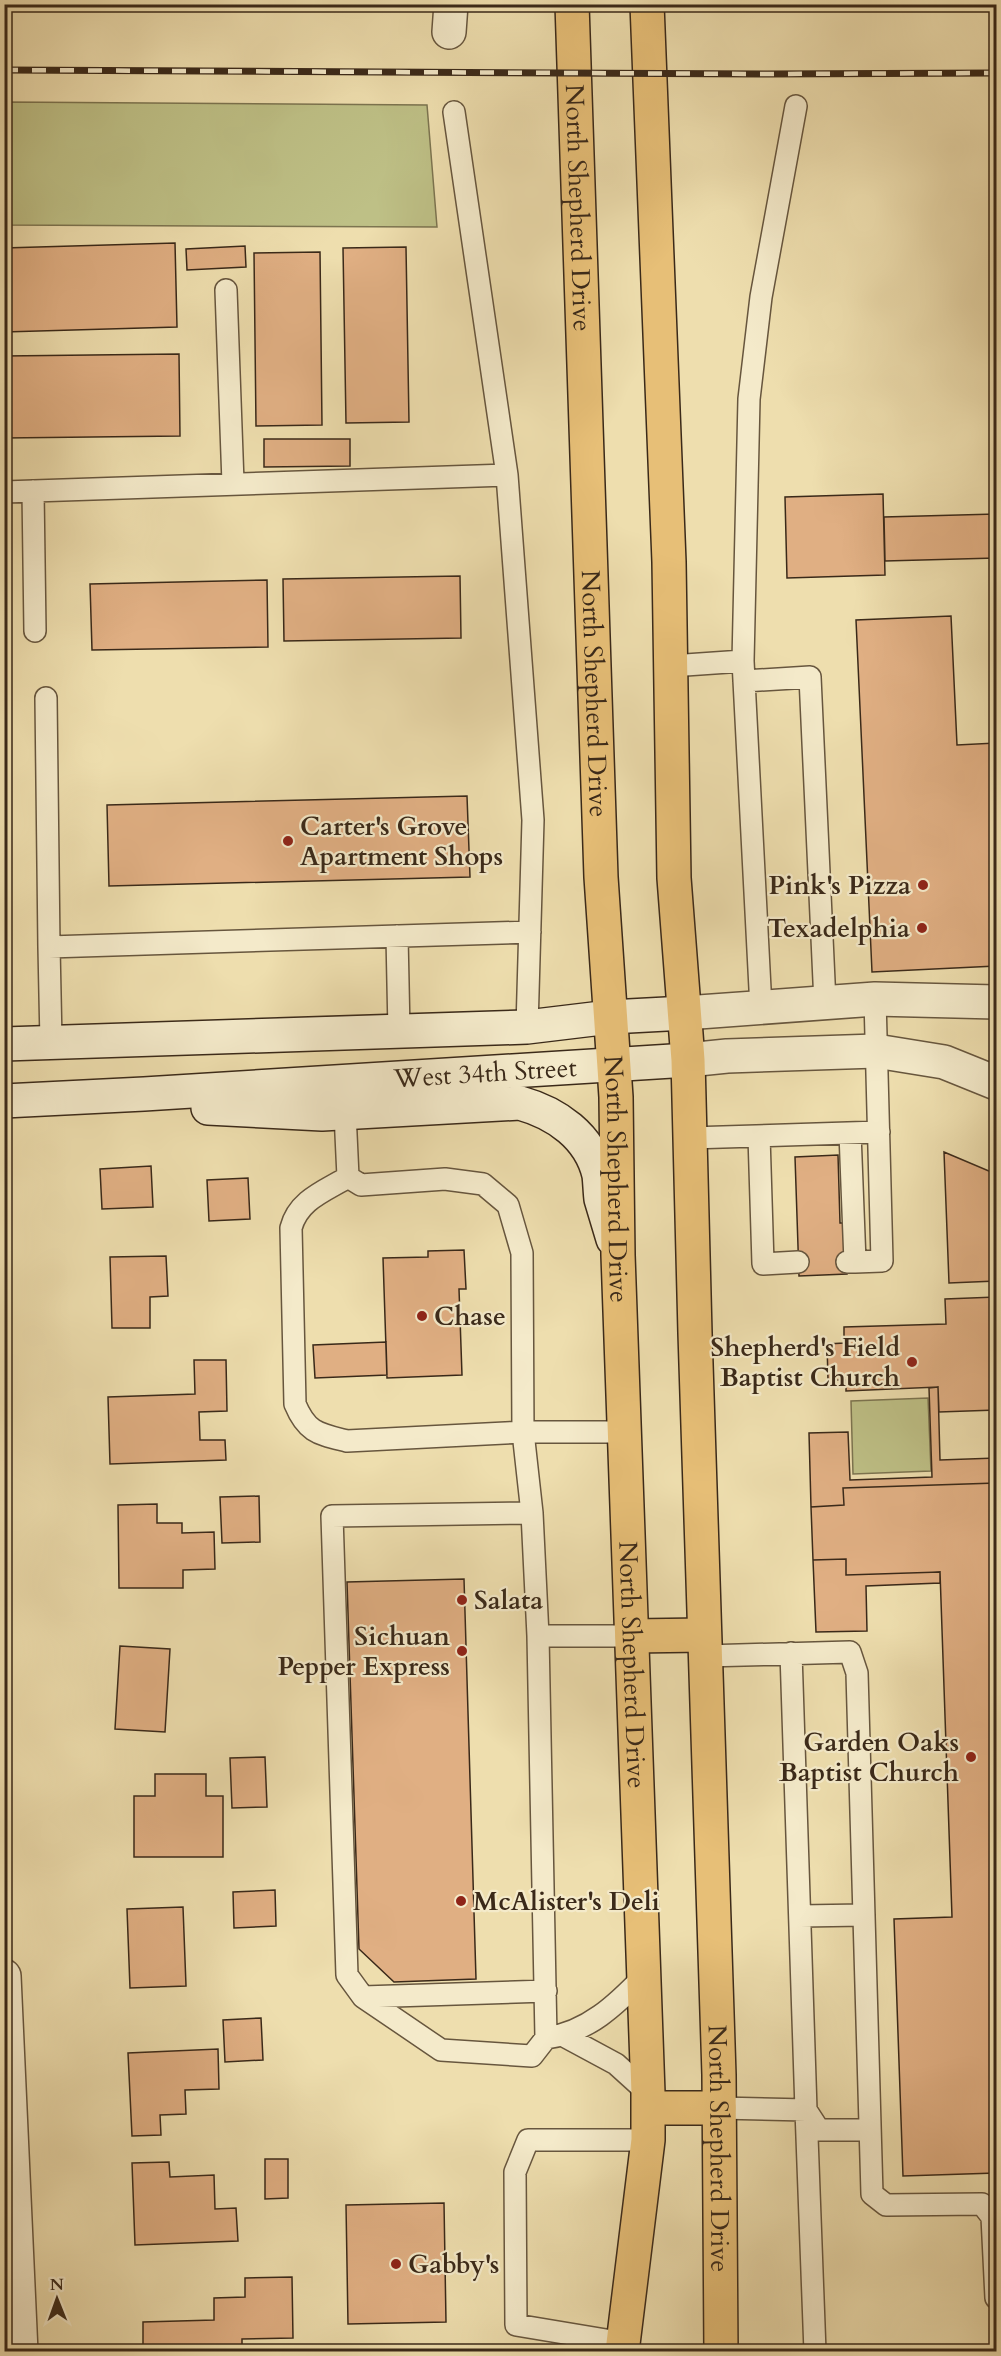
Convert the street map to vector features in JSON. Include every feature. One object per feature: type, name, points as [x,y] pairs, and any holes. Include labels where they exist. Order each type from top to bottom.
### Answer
[{"type":"main road","name":"North Shepherd Drive","points":[[572,4],[589,567],[602,877],[614,1063],[618,1256],[648,2114],[623,2347]]},
{"type":"main road","name":"North Shepherd Drive","points":[[647,4],[669,562],[674,878],[688,1060],[719,2108],[721,2352]]},
{"type":"main road","name":"West 34th Street","points":[[4,1044],[527,1027],[610,1017],[875,999],[996,1002]]},
{"type":"main road","name":"West 34th Street","points":[[4,1101],[144,1095],[614,1063],[876,1051],[944,1062],[996,1083]]},
{"type":"main road","points":[[144,1095],[191,1107],[322,1114],[520,1103],[542,1109],[578,1135],[591,1154],[618,1256]]},
{"type":"main road","points":[[632,1636],[705,1646]]},
{"type":"main road","points":[[4,1976],[21,2352]]},
{"type":"main road","points":[[648,2114],[719,2108]]},
{"type":"lane","points":[[761,1008],[744,671],[749,399],[760,297],[796,106]]},
{"type":"lane","points":[[454,112],[507,475],[533,820],[527,1027]]},
{"type":"lane","points":[[226,290],[233,483]]},
{"type":"lane","points":[[4,492],[507,475]]},
{"type":"lane","points":[[33,491],[35,632]]},
{"type":"lane","points":[[670,666],[810,677],[825,1003]]},
{"type":"lane","points":[[46,698],[51,1042]]},
{"type":"lane","points":[[49,947],[530,932]]},
{"type":"lane","points":[[397,936],[399,1031]]},
{"type":"lane","points":[[850,1133],[851,1262],[882,1262],[875,999]]},
{"type":"lane","points":[[345,1113],[348,1177]]},
{"type":"lane","points":[[690,1138],[879,1132]]},
{"type":"lane","points":[[759,1136],[762,1264],[798,1262]]},
{"type":"lane","points":[[348,1177],[304,1204],[294,1215],[291,1228],[296,1404],[308,1428],[347,1441],[523,1432],[624,1432]]},
{"type":"lane","points":[[348,1177],[361,1185],[445,1179],[483,1184],[508,1205],[522,1253],[523,1432],[532,1513],[538,1636],[546,1991],[555,2037]]},
{"type":"lane","points":[[532,1513],[332,1516],[347,1975],[363,1997],[441,2050],[532,2056],[555,2037],[594,2021],[644,1976]]},
{"type":"lane","points":[[538,1636],[632,1636]]},
{"type":"lane","points":[[705,1646],[791,1653],[850,1652],[857,1673],[872,2194],[886,2205],[982,2204],[992,2217],[996,2298]]},
{"type":"lane","points":[[791,1653],[815,2352]]},
{"type":"lane","points":[[800,1916],[864,1915]]},
{"type":"lane","points":[[363,1997],[546,1991]]},
{"type":"lane","points":[[555,2037],[616,2064],[648,2114],[528,2140],[515,2172],[516,2325],[623,2347]]},
{"type":"lane","points":[[719,2108],[807,2110]]},
{"type":"lane","points":[[807,2110],[819,2130],[870,2130]]},
{"type":"green space","points":[[5,102],[427,105],[437,227],[5,225]]},
{"type":"green space","points":[[928,1398],[931,1471],[853,1474],[851,1401]]},
{"type":"building","points":[[175,243],[177,327],[4,332],[4,248]]},
{"type":"building","points":[[245,246],[246,267],[187,270],[186,249]]},
{"type":"building","points":[[406,247],[409,422],[346,423],[343,248]]},
{"type":"building","points":[[320,252],[322,425],[256,426],[254,253]]},
{"type":"building","points":[[179,354],[180,436],[4,438],[4,356]]},
{"type":"building","points":[[264,439],[350,439],[350,466],[264,467]]},
{"type":"building","points":[[883,494],[885,575],[787,578],[785,497]]},
{"type":"building","points":[[996,514],[996,558],[885,561],[884,517]]},
{"type":"building","points":[[460,576],[461,638],[284,641],[283,579]]},
{"type":"building","points":[[267,580],[268,647],[92,650],[90,584]]},
{"type":"building","points":[[951,616],[957,745],[996,743],[996,966],[872,972],[856,620]]},
{"type":"building","name":"Carter's Grove Apartment Shops","points":[[467,796],[470,877],[109,886],[107,805]]},
{"type":"building","points":[[944,1152],[996,1174],[996,1281],[949,1283]]},
{"type":"building","points":[[838,1155],[840,1223],[845,1223],[847,1274],[799,1276],[795,1157]]},
{"type":"building","points":[[151,1166],[153,1207],[102,1209],[100,1169]]},
{"type":"building","points":[[248,1178],[250,1219],[209,1221],[207,1180]]},
{"type":"building","name":"Chase","points":[[464,1250],[466,1289],[459,1289],[462,1375],[387,1378],[383,1258],[428,1257],[428,1251]]},
{"type":"building","points":[[166,1256],[168,1296],[150,1297],[150,1328],[112,1328],[110,1257]]},
{"type":"building","name":"Shepherd's Field Baptist Church","points":[[996,1297],[996,1410],[939,1412],[938,1387],[846,1391],[846,1380],[828,1380],[827,1344],[844,1343],[844,1327],[946,1324],[945,1299]]},
{"type":"building","points":[[386,1342],[387,1375],[315,1378],[313,1345]]},
{"type":"building","points":[[194,1360],[226,1360],[227,1411],[199,1412],[200,1440],[225,1440],[226,1460],[110,1464],[108,1397],[195,1394]]},
{"type":"building","points":[[938,1387],[940,1460],[996,1458],[996,1483],[843,1488],[844,1505],[811,1507],[809,1433],[848,1432],[850,1480],[932,1477],[929,1388]]},
{"type":"building","name":"Garden Oaks Baptist Church","points":[[996,1483],[996,1570],[992,1570],[993,1596],[996,1596],[996,2173],[903,2176],[894,1919],[952,1917],[940,1572],[846,1575],[846,1559],[813,1560],[811,1507],[844,1505],[843,1488]]},
{"type":"building","points":[[259,1496],[260,1542],[222,1543],[220,1497]]},
{"type":"building","points":[[157,1504],[157,1523],[182,1523],[182,1533],[214,1532],[215,1569],[183,1570],[183,1588],[119,1588],[118,1505]]},
{"type":"building","points":[[846,1559],[846,1575],[940,1572],[940,1583],[866,1586],[867,1631],[816,1632],[813,1560]]},
{"type":"building","points":[[464,1579],[476,1979],[394,1982],[359,1949],[347,1582]]},
{"type":"building","points":[[120,1646],[170,1649],[165,1732],[115,1729]]},
{"type":"building","points":[[265,1757],[267,1807],[232,1808],[230,1758]]},
{"type":"building","points":[[155,1774],[206,1774],[206,1796],[223,1796],[223,1857],[134,1857],[134,1796],[155,1796]]},
{"type":"building","points":[[275,1890],[276,1926],[234,1928],[233,1892]]},
{"type":"building","points":[[183,1907],[186,1986],[130,1988],[127,1909]]},
{"type":"building","points":[[261,2018],[263,2060],[225,2062],[223,2020]]},
{"type":"building","points":[[218,2049],[219,2089],[185,2090],[186,2114],[160,2115],[161,2135],[132,2136],[128,2053]]},
{"type":"building","points":[[265,2159],[288,2159],[288,2198],[265,2199]]},
{"type":"building","points":[[169,2162],[170,2177],[214,2175],[215,2209],[236,2208],[238,2241],[135,2245],[132,2163]]},
{"type":"building","name":"Gabby's","points":[[444,2203],[446,2322],[348,2324],[346,2205]]},
{"type":"building","points":[[292,2277],[293,2338],[242,2339],[242,2352],[143,2352],[143,2322],[214,2320],[214,2298],[245,2297],[245,2278]]},
{"type":"railway","points":[[4,70],[996,73]]},
{"type":"place","name":"Carter's Grove Apartment Shops","points":[[288,841]]},
{"type":"place","name":"Pink's Pizza","points":[[923,885]]},
{"type":"place","name":"Texadelphia","points":[[922,928]]},
{"type":"place","name":"Chase","points":[[422,1316]]},
{"type":"place","name":"Shepherd's Field Baptist Church","points":[[912,1362]]},
{"type":"place","name":"Salata","points":[[462,1600]]},
{"type":"place","name":"Sichuan Pepper Express","points":[[462,1651]]},
{"type":"place","name":"Garden Oaks Baptist Church","points":[[971,1757]]},
{"type":"place","name":"McAlister's Deli","points":[[461,1901]]},
{"type":"place","name":"Gabby's","points":[[396,2264]]}]
